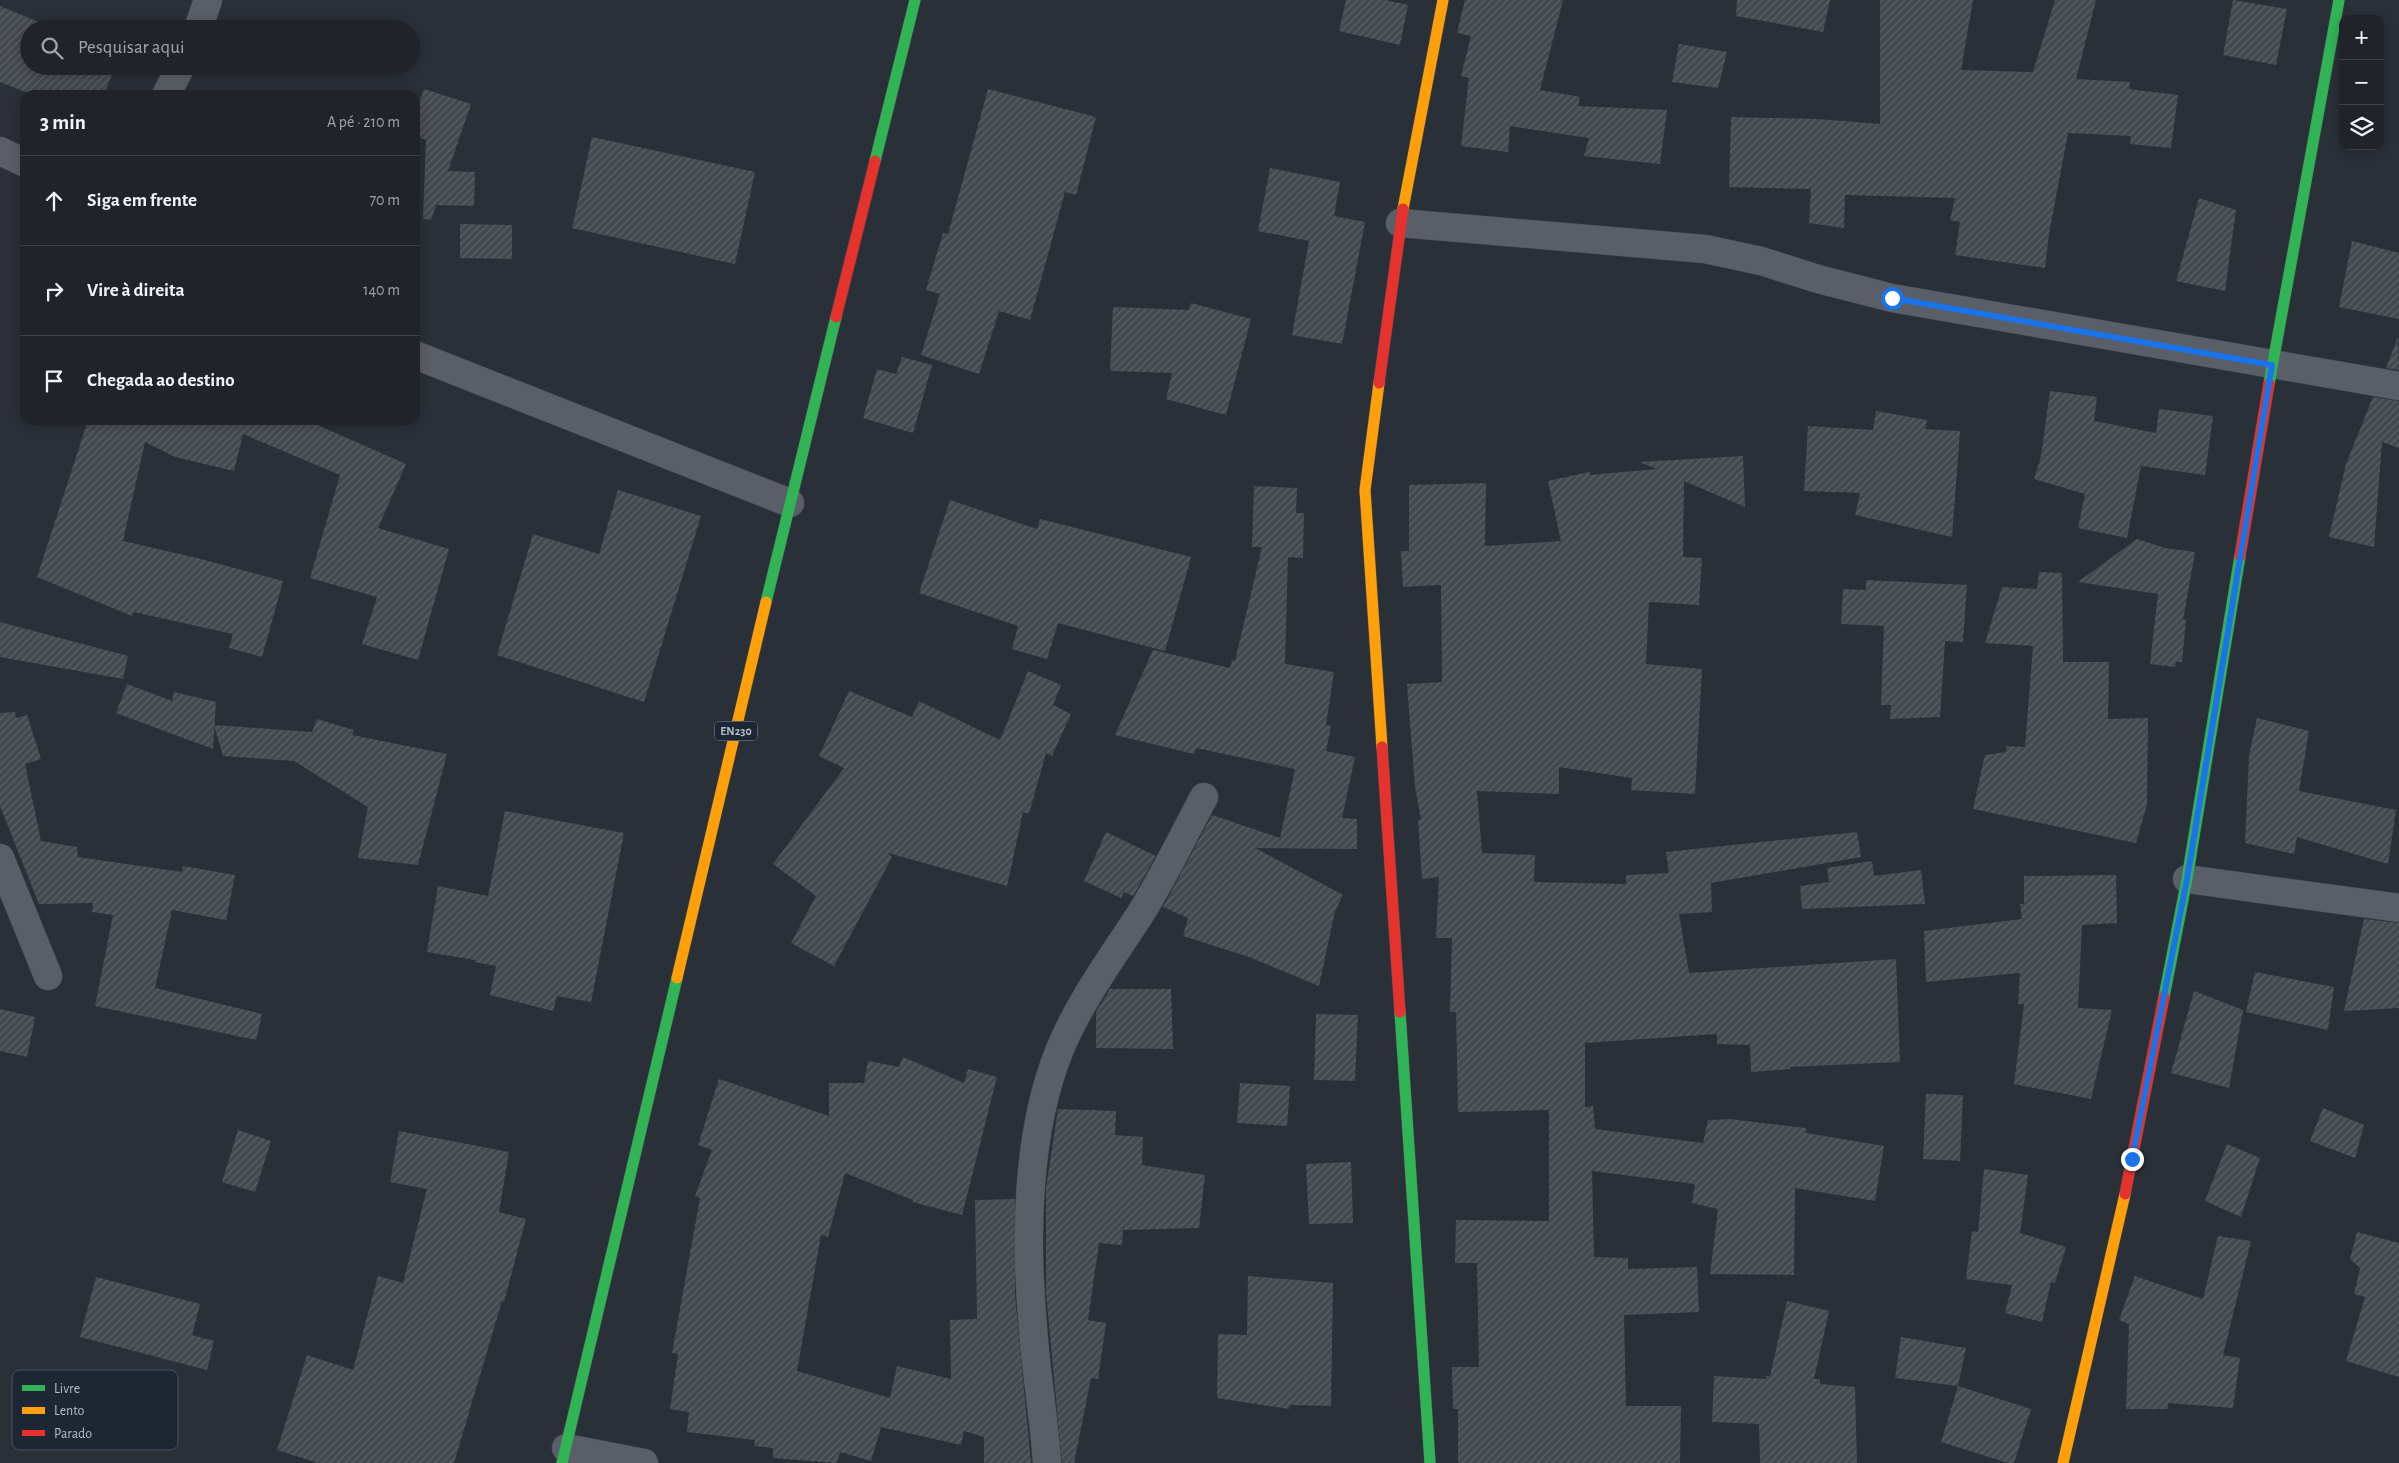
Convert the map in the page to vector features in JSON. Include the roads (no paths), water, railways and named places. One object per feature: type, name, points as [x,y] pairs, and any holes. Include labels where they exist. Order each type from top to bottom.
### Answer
[{"type":"street","points":[[201,20],[208,0]]},
{"type":"street","name":"EN230","points":[[564,1456],[790,503],[915,0]]},
{"type":"street","points":[[1430,1463],[1366,490],[1400,223],[1443,0]]},
{"type":"street","points":[[2063,1463],[2132,1159],[2187,879],[2272,365],[2339,0]]},
{"type":"street","points":[[169,90],[176,75]]},
{"type":"street","points":[[0,150],[20,160]]},
{"type":"street","points":[[1400,223],[1706,250],[1762,261],[1818,280],[1892,298],[2399,386]]},
{"type":"street","points":[[420,357],[790,503]]},
{"type":"street","points":[[1047,1463],[1044,1411],[1033,1328],[1028,1208],[1040,1117],[1060,1049],[1096,979],[1141,912],[1204,797]]},
{"type":"street","points":[[0,858],[48,976]]},
{"type":"street","points":[[2187,879],[2399,908]]},
{"type":"street","points":[[564,1456],[644,1463]]}]
